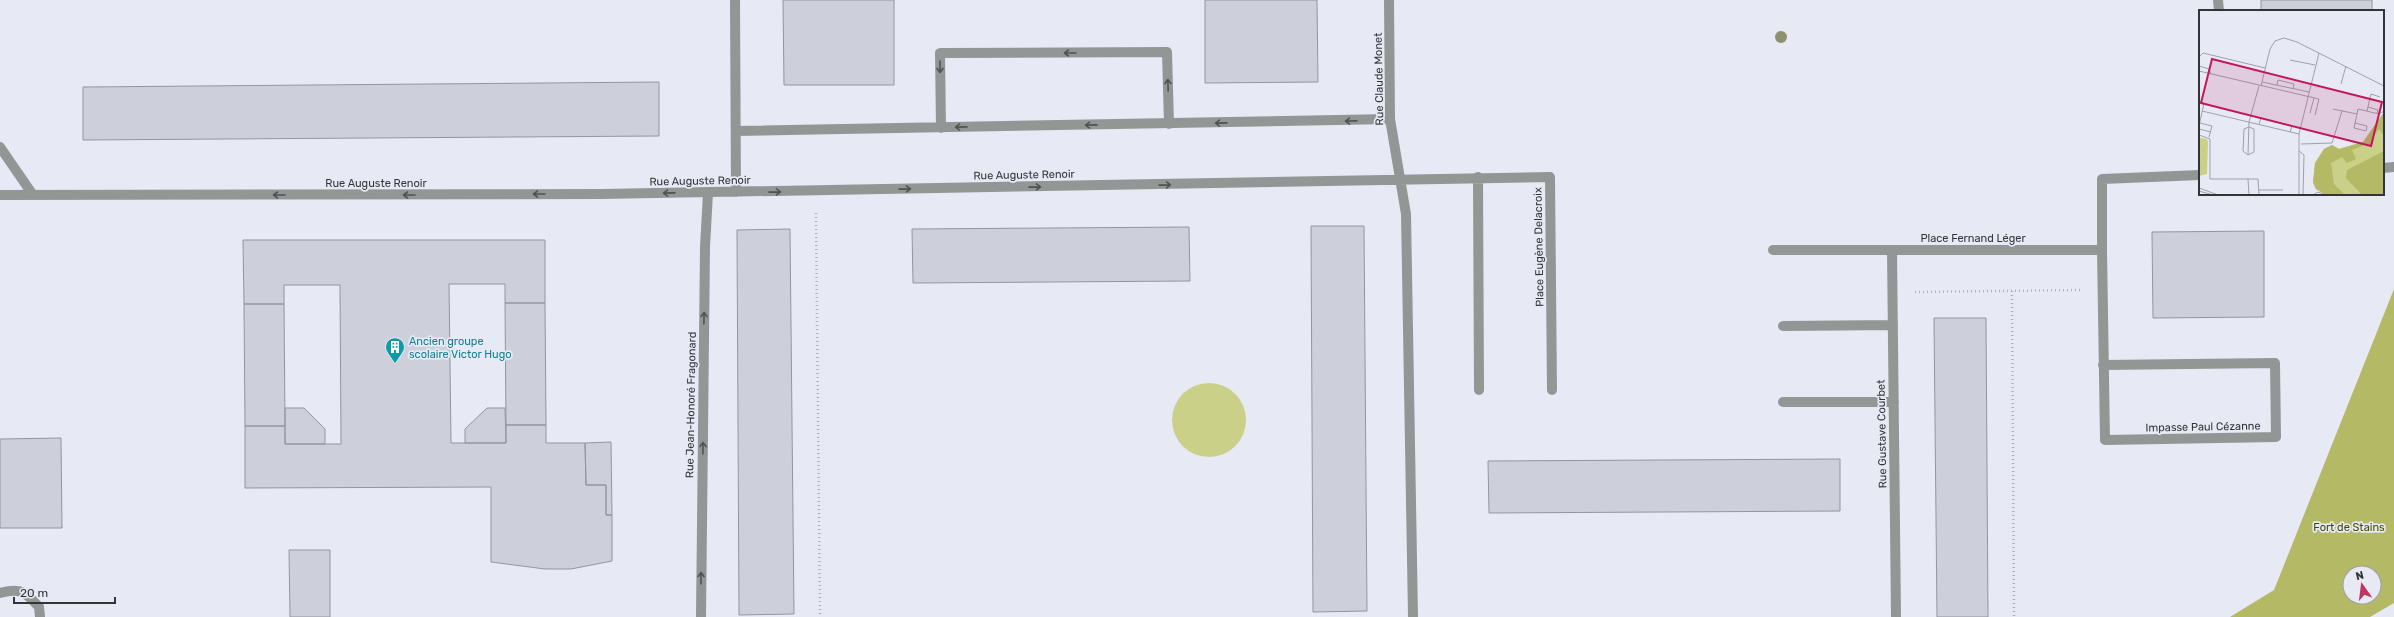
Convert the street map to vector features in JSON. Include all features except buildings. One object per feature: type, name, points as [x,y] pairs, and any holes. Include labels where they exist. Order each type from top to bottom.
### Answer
[{"type":"street","points":[[735,0],[736,131],[734,154],[736,192]]},
{"type":"street","name":"Rue Claude Monet","points":[[1389,0],[1390,119],[1406,214],[1413,617]]},
{"type":"street","points":[[941,128],[940,53],[1167,52],[1169,124]]},
{"type":"street","points":[[736,131],[1390,119]]},
{"type":"street","points":[[0,147],[33,195]]},
{"type":"street","points":[[2102,250],[2102,179],[2199,175]]},
{"type":"street","points":[[1478,177],[1479,390]]},
{"type":"street","name":"Place Eugène Delacroix","points":[[1400,181],[1478,177],[1550,177],[1552,390]]},
{"type":"street","name":"Rue Auguste Renoir","points":[[0,195],[708,193],[1400,181]]},
{"type":"street","name":"Rue Jean-Honoré Fragonard","points":[[701,617],[705,247],[708,193]]},
{"type":"street","name":"Place Fernand Léger","points":[[1772,250],[2102,250]]},
{"type":"street","name":"Rue Gustave Courbet","points":[[1892,250],[1896,617]]},
{"type":"street","name":"Impasse Paul Cézanne","points":[[2102,250],[2105,440],[2276,437],[2275,363],[2104,365]]},
{"type":"street","points":[[1783,326],[1893,325]]},
{"type":"street","points":[[1783,402],[1894,402]]},
{"type":"street","points":[[0,593],[14,589],[26,593],[39,607],[40,617]]},
{"type":"path","points":[[816,191],[820,617]]},
{"type":"path","points":[[1893,292],[2103,290]]},
{"type":"path","points":[[2012,291],[2014,617]]},
{"type":"green space","name":"Fort de Stains","points":[[2394,289],[2394,603],[2370,617],[2230,617],[2274,590]]},
{"type":"green space","points":[[1202,383],[1216,383],[1230,389],[1240,399],[1246,413],[1244,434],[1240,441],[1230,451],[1216,457],[1202,457],[1188,451],[1178,441],[1172,427],[1172,413],[1178,399],[1188,389]]},
{"type":"place","name":"Ancien groupe scolaire Victor Hugo","points":[[395,364]]}]
